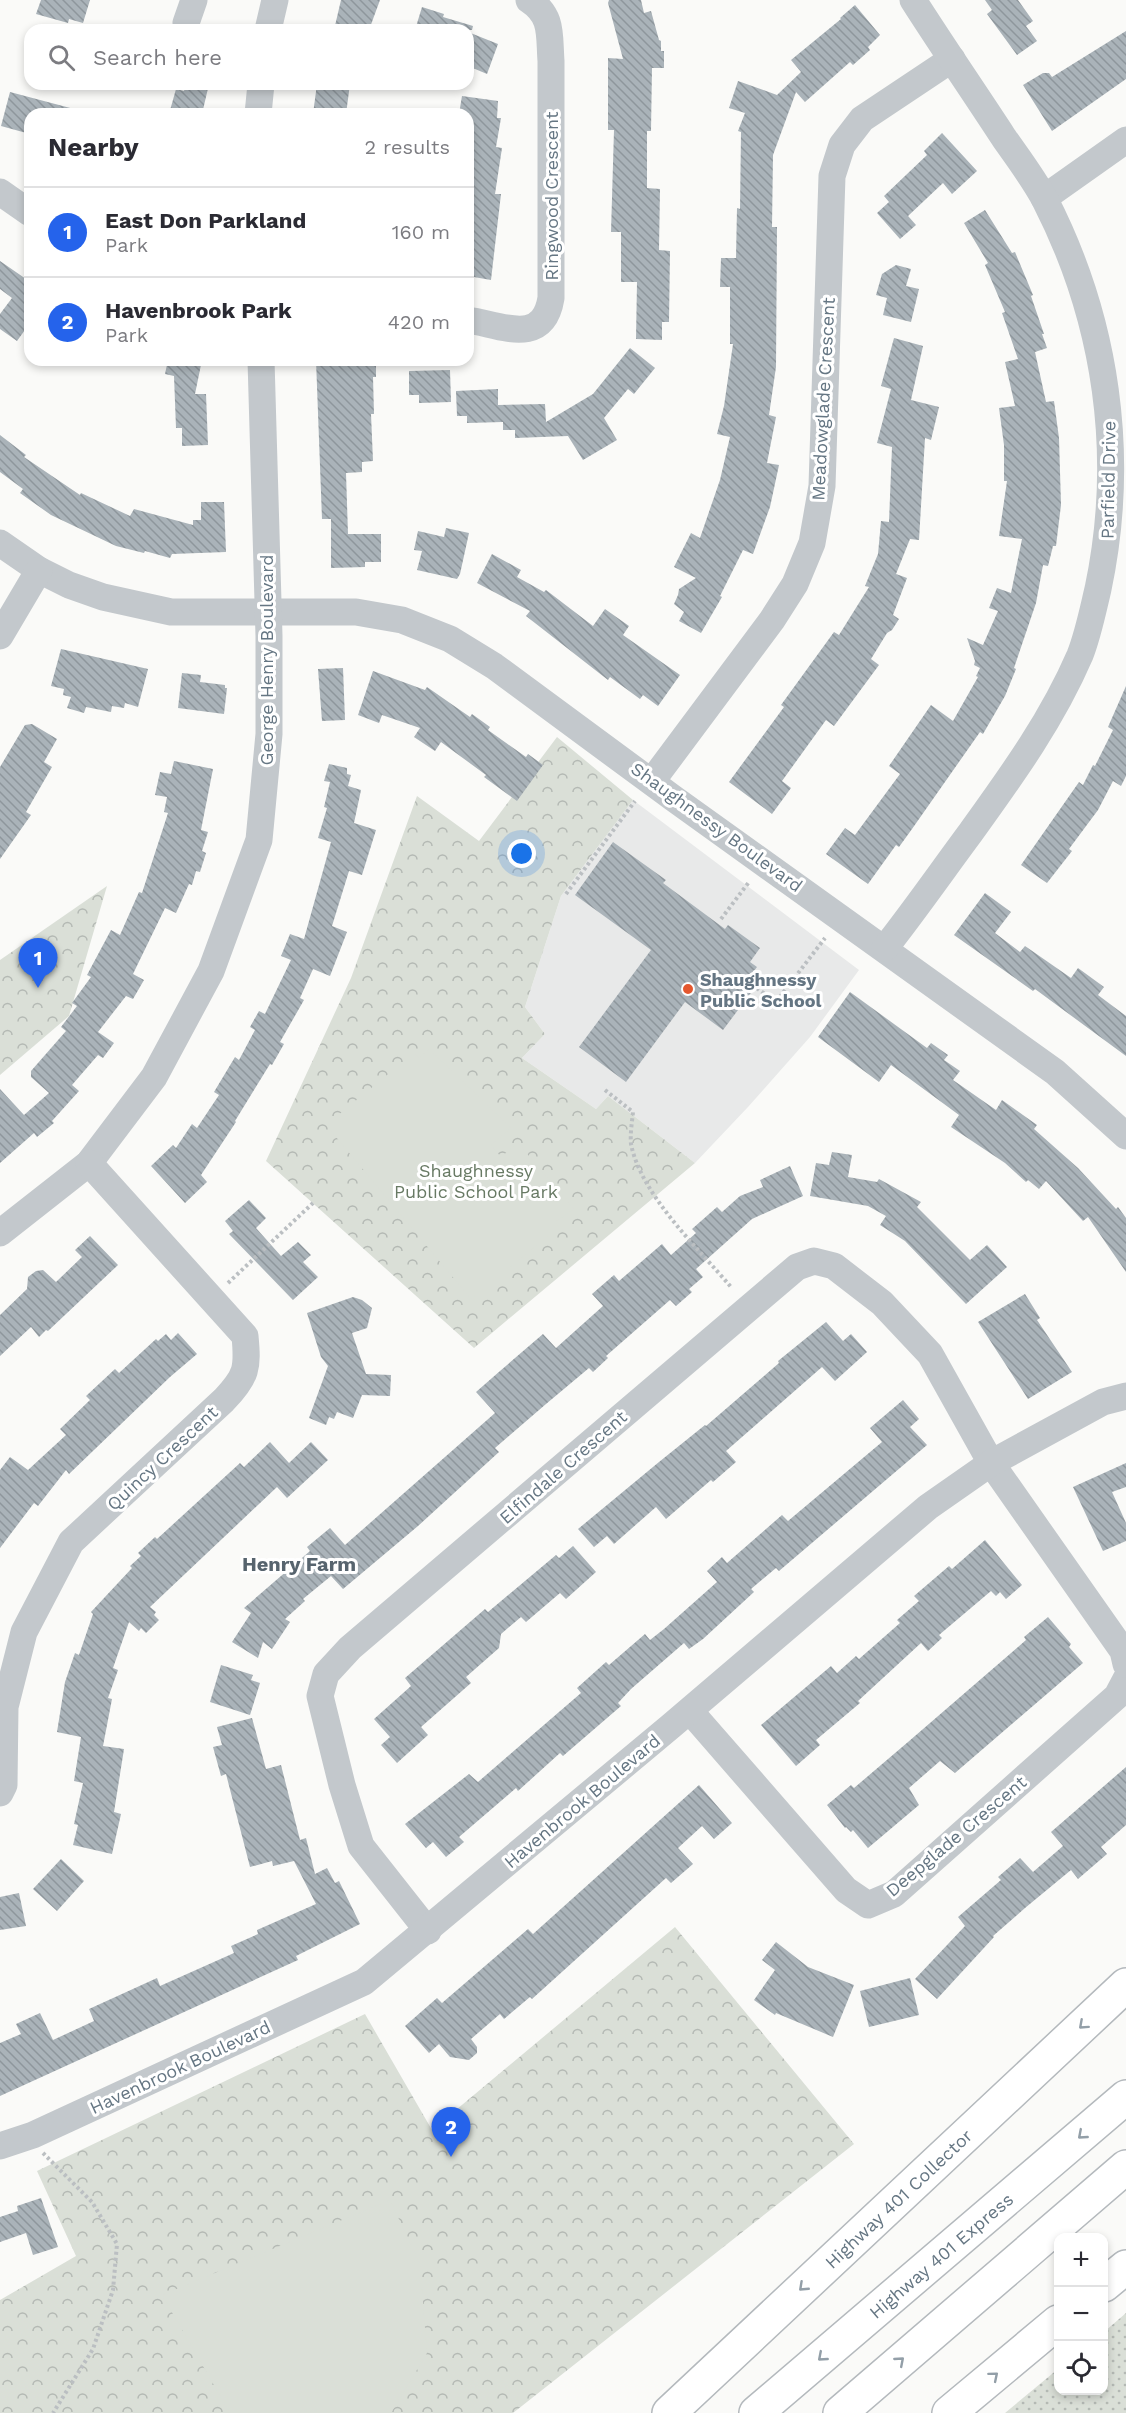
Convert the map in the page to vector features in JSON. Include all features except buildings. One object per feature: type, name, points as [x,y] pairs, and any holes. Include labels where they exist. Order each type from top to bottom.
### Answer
[{"type":"highway","name":"Highway 401 Collector","points":[[669,2413],[1126,1985]]},
{"type":"highway","name":"Highway 401 Express","points":[[756,2413],[1126,2097]]},
{"type":"highway","points":[[840,2413],[1126,2167]]},
{"type":"highway","points":[[1019,2260],[1126,2175]]},
{"type":"highway","points":[[1108,2282],[1126,2267]]},
{"type":"highway","points":[[948,2413],[1054,2326]]},
{"type":"street","points":[[269,24],[275,0]]},
{"type":"street","name":"Ringwood Crescent","points":[[474,321],[524,330],[543,321],[549,314],[551,298],[551,61],[548,21],[540,8],[529,0]]},
{"type":"street","name":"Parfield Drive","points":[[885,948],[1022,761],[1052,713],[1081,653],[1107,548],[1112,482],[1110,416],[1102,357],[1086,300],[1071,259],[1044,198],[913,0]]},
{"type":"street","name":"Meadowglade Crescent","points":[[643,791],[772,620],[795,584],[812,543],[822,486],[832,176],[842,145],[862,119],[952,59]]},
{"type":"street","points":[[259,108],[260,90]]},
{"type":"street","points":[[1044,198],[1126,140]]},
{"type":"street","points":[[0,192],[24,209]]},
{"type":"street","name":"George Henry Boulevard","points":[[0,1233],[89,1163],[154,1077],[211,971],[259,840],[269,734],[261,366]]},
{"type":"street","name":"Shaughnessy Boulevard","points":[[0,543],[39,570],[69,585],[103,597],[171,612],[356,612],[402,620],[450,639],[494,666],[643,791],[885,948],[1055,1072],[1126,1136]]},
{"type":"street","points":[[0,636],[39,570]]},
{"type":"street","name":"Quincy Crescent","points":[[0,1793],[4,1785],[5,1707],[24,1632],[71,1542],[239,1384],[247,1363],[245,1336],[89,1163]]},
{"type":"street","name":"Elfindale Crescent","points":[[428,1931],[361,1846],[342,1785],[320,1696],[326,1674],[350,1648],[797,1267],[814,1261],[834,1266],[882,1303],[930,1354],[991,1463]]},
{"type":"street","name":"Havenbrook Boulevard","points":[[0,2146],[33,2135],[364,1982],[690,1711],[928,1507],[991,1463],[1103,1402],[1126,1396]]},
{"type":"street","points":[[991,1463],[1123,1651],[1126,1664]]},
{"type":"street","name":"Deepglade Crescent","points":[[690,1711],[846,1890],[868,1905],[894,1894],[1117,1696],[1126,1679]]},
{"type":"path","points":[[566,894],[643,791]]},
{"type":"path","points":[[721,919],[749,882]]},
{"type":"path","points":[[747,981],[776,1002],[825,938]]},
{"type":"path","points":[[605,1090],[633,1112],[631,1143],[644,1178],[657,1201],[731,1287]]},
{"type":"path","points":[[211,1298],[313,1203]]},
{"type":"path","points":[[33,2135],[45,2158],[92,2202],[117,2244],[113,2290],[93,2349],[53,2413]]},
{"type":"shaded area","name":"Shaughnessy Public School","points":[[633,800],[859,970],[810,1037],[695,1163],[608,1096],[596,1109],[522,1058],[545,1034],[525,1007],[561,896]]},
{"type":"green space","name":"Shaughnessy Public School Park","points":[[557,737],[633,800],[561,896],[525,1007],[545,1034],[522,1058],[596,1109],[608,1096],[695,1163],[474,1348],[266,1161],[351,978],[417,796],[479,841]]},
{"type":"green space","points":[[107,886],[69,1016],[0,1075],[0,960]]},
{"type":"green space","points":[[429,1049],[511,1128],[491,1145],[501,1157],[518,1143],[574,1209],[555,1222],[559,1227],[471,1299],[326,1125],[414,1053],[419,1058]]},
{"type":"green space","points":[[675,1927],[854,2144],[513,2413],[0,2413],[0,2300],[76,2256],[37,2171],[365,2014],[432,2130]]},
{"type":"green space","points":[[390,2200],[420,2264],[427,2353],[391,2413],[230,2413],[162,2295]]},
{"type":"green space","points":[[1126,2313],[1126,2413],[1005,2413],[1054,2372],[1054,2395],[1108,2395],[1108,2329]]},
{"type":"place","name":"East Don Parkland","points":[[38,988]]},
{"type":"place","name":"Shaughnessy Public School","points":[[688,989]]},
{"type":"place","name":"Havenbrook Park","points":[[451,2157]]},
{"type":"district","name":"Henry Farm","points":[[299,1564]]}]
